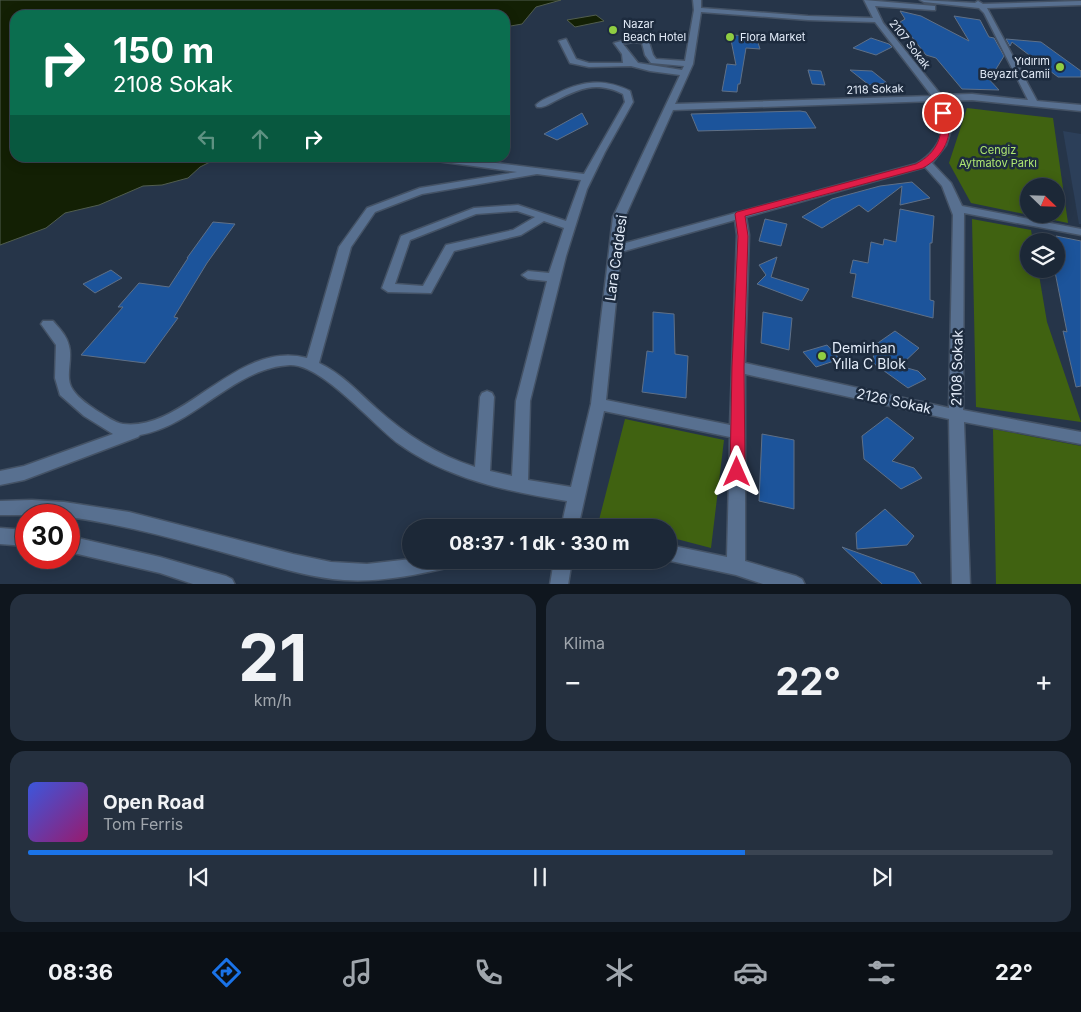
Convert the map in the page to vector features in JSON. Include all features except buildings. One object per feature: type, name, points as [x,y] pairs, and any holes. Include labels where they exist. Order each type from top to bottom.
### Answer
[{"type":"street","points":[[924,0],[984,12],[1081,9]]},
{"type":"street","points":[[974,0],[984,12],[1034,103]]},
{"type":"street","points":[[869,2],[915,5],[971,13]]},
{"type":"street","name":"2107 Sokak","points":[[869,2],[878,20],[939,99]]},
{"type":"street","points":[[984,12],[1081,3]]},
{"type":"street","points":[[698,5],[808,18],[878,20]]},
{"type":"street","name":"Lara Caddesi","points":[[571,519],[598,404],[619,217],[687,68],[698,5]]},
{"type":"street","points":[[563,40],[573,61],[589,65],[628,65],[626,54]]},
{"type":"street","points":[[633,40],[645,41],[649,55],[654,61],[687,68],[650,69],[635,65],[618,43],[633,40]]},
{"type":"street","points":[[520,484],[523,401],[555,278],[570,226],[587,178],[629,102],[627,93],[617,86],[601,83],[582,84],[540,105]]},
{"type":"street","name":"2118 Sokak","points":[[670,107],[972,97],[1081,108]]},
{"type":"street","points":[[615,250],[740,214],[920,166],[932,159],[941,145],[947,127],[939,99]]},
{"type":"street","points":[[468,162],[587,178]]},
{"type":"street","name":"2108 Sokak","points":[[926,163],[944,178],[959,215],[956,415],[962,584]]},
{"type":"street","points":[[312,364],[345,247],[371,210],[420,191],[539,171]]},
{"type":"street","points":[[544,217],[517,232],[450,248],[427,290],[388,288],[406,238],[474,211],[518,208],[544,217],[570,226]]},
{"type":"street","points":[[957,208],[1081,232]]},
{"type":"street","points":[[736,567],[738,367],[743,236],[740,214]]},
{"type":"street","points":[[528,275],[555,278]]},
{"type":"street","points":[[48,324],[60,340],[63,351],[62,374],[65,391],[90,413],[118,430],[142,430]]},
{"type":"street","points":[[0,478],[24,473],[166,421],[246,374],[272,362],[293,360],[312,364],[332,377],[383,423],[428,455],[482,475],[577,495]]},
{"type":"street","name":"2126 Sokak","points":[[738,367],[956,415],[1081,438]]},
{"type":"street","points":[[482,475],[487,397]]},
{"type":"street","points":[[598,404],[738,433]]},
{"type":"street","points":[[0,508],[65,509],[115,518],[311,567],[356,572],[402,568]]},
{"type":"street","points":[[0,536],[15,537]]},
{"type":"street","points":[[80,547],[160,565],[226,584]]},
{"type":"street","points":[[677,555],[736,567],[796,584]]},
{"type":"street","points":[[559,584],[562,569]]},
{"type":"shaded area","points":[[0,0],[561,0],[536,7],[522,24],[510,26],[510,10],[10,10],[10,162],[210,162],[200,167],[188,178],[162,185],[143,186],[99,205],[65,213],[46,228],[0,245]]},
{"type":"shaded area","points":[[596,15],[604,21],[575,27],[567,20]]},
{"type":"shaded area","points":[[1063,131],[1081,134],[1081,224],[1079,224]]},
{"type":"green space","name":"Cengiz Aytmatov Parkı","points":[[967,108],[1053,118],[1062,178],[1020,178],[1020,213],[971,203],[949,163]]},
{"type":"green space","name":"Cengiz Aytmatov Parkı","points":[[1065,202],[1068,223],[1065,222]]},
{"type":"green space","points":[[972,219],[1031,230],[1032,233],[1020,233],[1020,278],[1040,278],[1047,322],[1081,422],[976,407]]},
{"type":"green space","points":[[625,419],[724,440],[711,548],[677,539],[677,519],[599,519]]},
{"type":"green space","points":[[993,429],[1081,446],[1081,584],[996,584]]},
{"type":"place","name":"Nazar Beach Hotel","points":[[613,30]]},
{"type":"place","name":"Flora Market","points":[[730,37]]},
{"type":"place","name":"Yıdırım Beyazıt Camii","points":[[1060,67]]},
{"type":"place","name":"Demirhan Yılla C Blok","points":[[822,356]]},
{"type":"route","points":[[737,472],[738,367],[743,236],[740,214],[920,166],[932,159],[941,145],[947,127],[943,113]]}]
